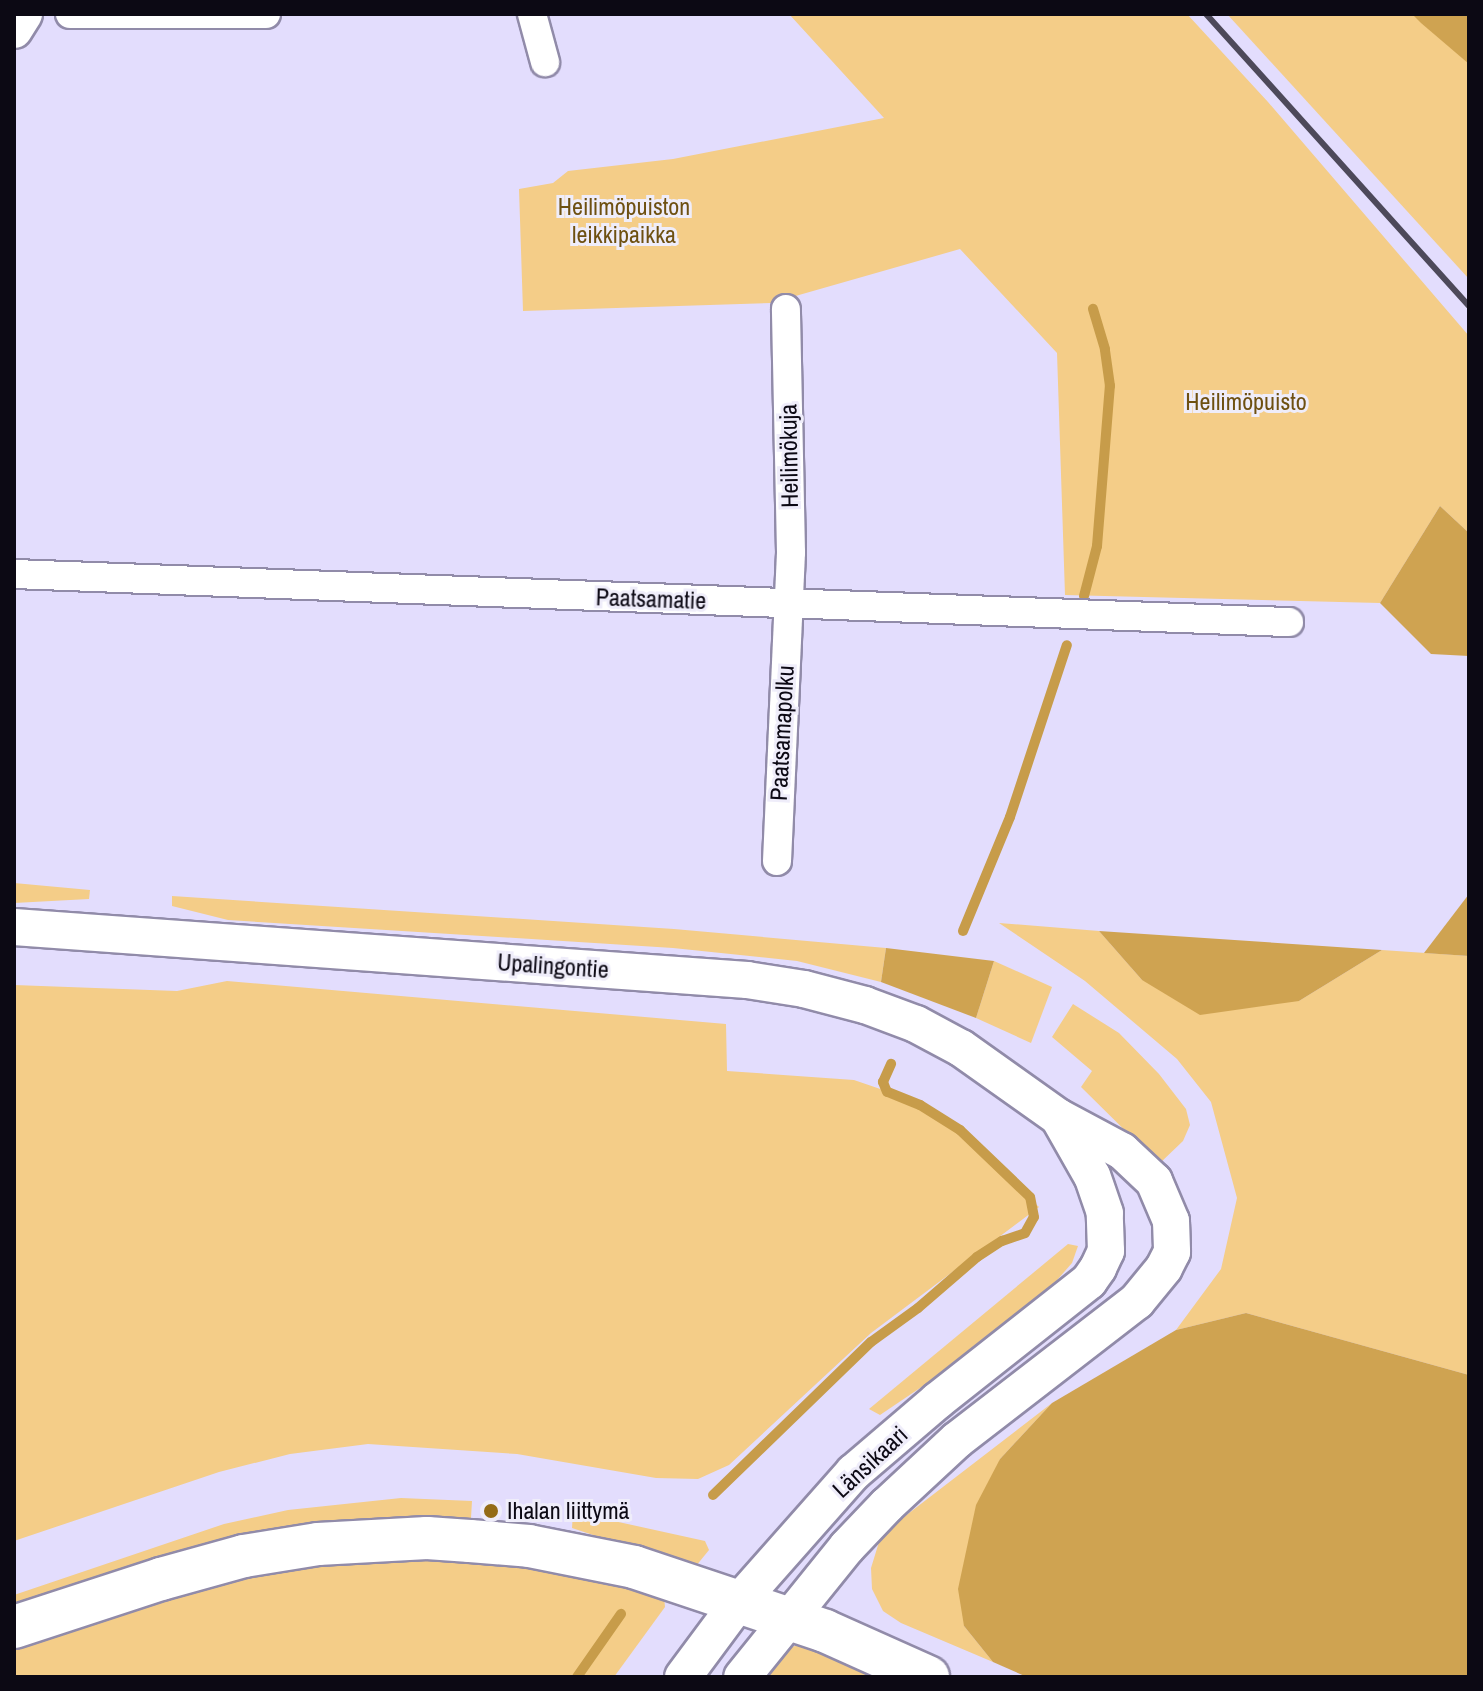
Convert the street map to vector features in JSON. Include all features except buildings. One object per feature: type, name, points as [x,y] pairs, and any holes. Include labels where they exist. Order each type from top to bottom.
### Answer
[{"type":"main road","points":[[14,1627],[244,1556],[318,1544],[427,1538],[529,1546],[634,1567],[825,1631],[928,1677]]},
{"type":"street","points":[[14,30],[24,14]]},
{"type":"street","points":[[70,14],[266,14]]},
{"type":"street","points":[[532,14],[545,62]]},
{"type":"street","name":"Heilimökuja","points":[[786,309],[791,552],[788,604]]},
{"type":"street","name":"Paatsamatie","points":[[14,574],[1289,622]]},
{"type":"street","name":"Paatsamapolku","points":[[777,861],[788,604]]},
{"type":"street","name":"Upalingontie","points":[[14,927],[747,980],[804,989],[865,1005],[916,1024],[992,1067],[1058,1117],[1122,1151],[1154,1181],[1162,1195],[1173,1235],[1172,1252],[1164,1268],[1137,1301]]},
{"type":"street","name":"Upalingontie","points":[[1058,1117],[1092,1176],[1105,1213],[1106,1251],[1089,1281]]},
{"type":"street","name":"Länsikaari","points":[[683,1677],[738,1603],[854,1472],[937,1401],[1089,1281]]},
{"type":"street","name":"Länsikaari","points":[[742,1677],[887,1505],[957,1440],[1137,1301]]},
{"type":"green space","name":"Heilimöpuisto","points":[[789,14],[1187,14],[1268,102],[1469,336],[1469,533],[1440,506],[1380,603],[1065,595],[1057,353],[960,249],[771,303],[523,311],[519,189],[553,183],[568,171],[673,159],[884,118]]},
{"type":"green space","points":[[1227,14],[1469,14],[1469,279]]},
{"type":"green space","points":[[14,883],[90,890],[89,899],[14,903]]},
{"type":"green space","points":[[172,896],[674,929],[886,948],[881,982],[797,961],[673,948],[228,920],[172,906]]},
{"type":"green space","points":[[999,923],[1099,931],[1142,980],[1299,1001],[1382,950],[1469,956],[1469,1375],[1246,1313],[1176,1330],[1221,1269],[1237,1198],[1211,1102],[1177,1059],[1085,981]]},
{"type":"green space","points":[[994,961],[1052,987],[1031,1043],[976,1018]]},
{"type":"green space","points":[[227,981],[726,1024],[727,1071],[854,1080],[924,1104],[1039,1207],[871,1333],[729,1465],[698,1479],[656,1478],[517,1454],[368,1444],[290,1454],[219,1472],[14,1541],[14,985],[177,991]]},
{"type":"green space","points":[[1073,1004],[1119,1033],[1159,1074],[1186,1109],[1190,1125],[1183,1141],[1159,1164],[1081,1087],[1092,1071],[1052,1037]]},
{"type":"green space","points":[[1068,1244],[1078,1246],[1072,1263],[1051,1287],[966,1357],[880,1415],[869,1409]]},
{"type":"green space","points":[[1052,1403],[1000,1459],[964,1626],[993,1662],[901,1623],[883,1611],[872,1589],[871,1568],[879,1542],[900,1520]]},
{"type":"green space","points":[[401,1498],[472,1501],[471,1518],[374,1518],[286,1532],[14,1609],[14,1595],[224,1524],[288,1510]]},
{"type":"green space","points":[[573,1512],[705,1541],[709,1550],[696,1566],[641,1551],[572,1528]]},
{"type":"green space","points":[[410,1558],[489,1560],[576,1572],[664,1597],[665,1607],[614,1677],[14,1677],[14,1649],[220,1579],[319,1563]]},
{"type":"green space","points":[[813,1646],[879,1677],[759,1677],[782,1650]]},
{"type":"shaded area","points":[[1412,14],[1469,14],[1469,64],[1421,23]]},
{"type":"shaded area","points":[[1440,506],[1469,533],[1469,656],[1431,654],[1380,603]]},
{"type":"shaded area","points":[[1469,894],[1469,956],[1424,953]]},
{"type":"shaded area","points":[[1099,931],[1382,950],[1299,1001],[1200,1015],[1142,980]]},
{"type":"shaded area","points":[[886,948],[994,961],[976,1018],[881,982]]},
{"type":"shaded area","points":[[1246,1313],[1469,1375],[1469,1677],[1027,1677],[993,1662],[964,1626],[958,1589],[976,1505],[1000,1459],[1052,1403],[1176,1330]]},
{"type":"waterway","points":[[1084,596],[1097,546],[1110,386],[1105,349],[1093,309]]},
{"type":"waterway","points":[[963,931],[1010,817],[1067,645]]},
{"type":"waterway","points":[[713,1495],[871,1342],[918,1308],[977,1257],[1002,1241],[1025,1233],[1034,1217],[1030,1197],[960,1130],[920,1105],[887,1092],[883,1082],[891,1064]]},
{"type":"waterway","points":[[577,1677],[621,1614]]},
{"type":"railway","points":[[1206,14],[1469,306]]},
{"type":"place","name":"Ihalan liittymä","points":[[491,1511]]},
{"type":"park label","name":"Heilimöpuiston leikkipaikka","points":[[624,221]]}]
